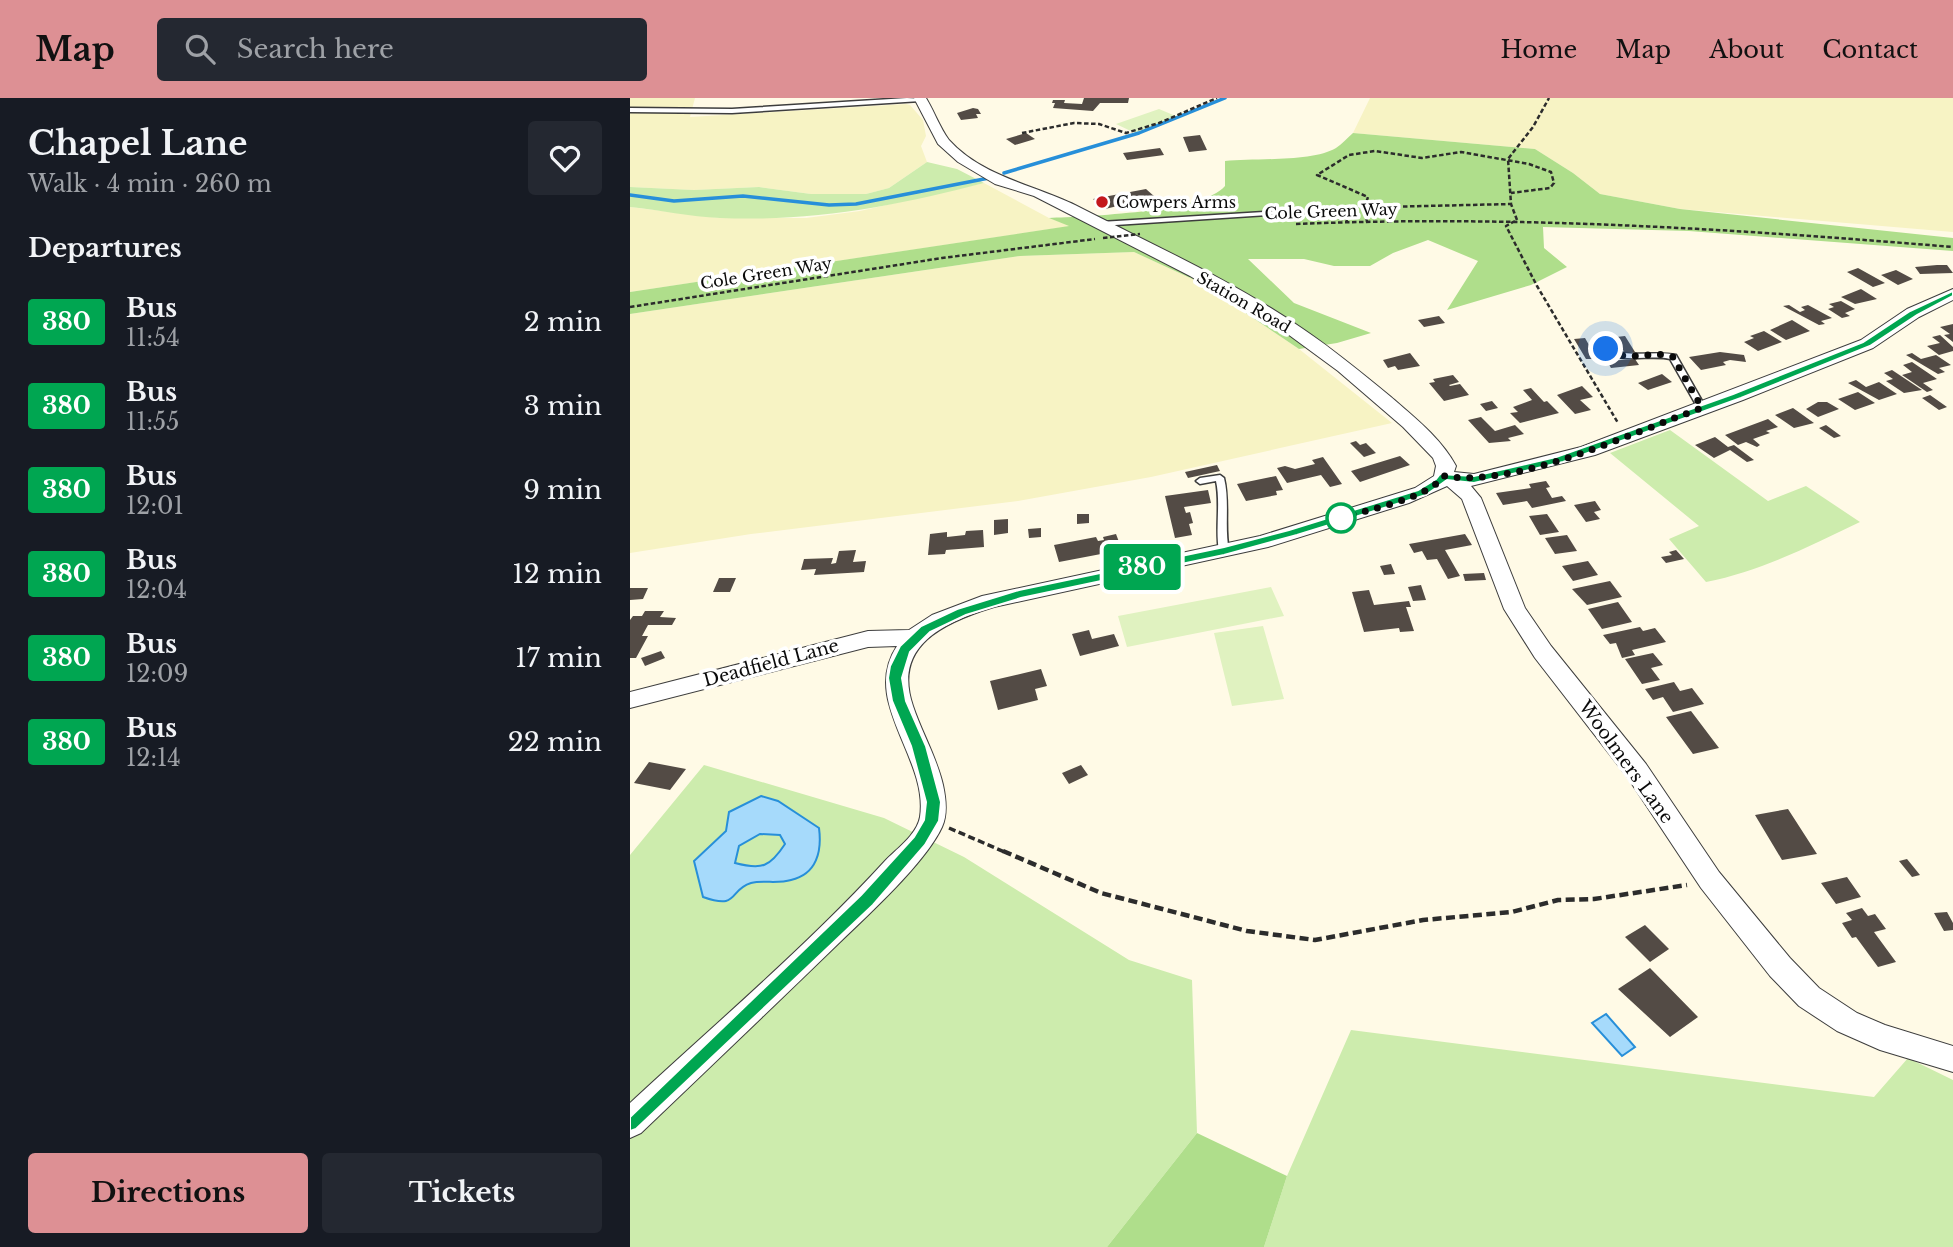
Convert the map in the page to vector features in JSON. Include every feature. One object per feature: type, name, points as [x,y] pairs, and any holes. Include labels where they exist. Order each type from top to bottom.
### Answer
[{"type":"street","name":"Station Road","points":[[920,98],[943,141],[963,159],[1000,181],[1039,193],[1100,231],[1220,286],[1314,345],[1410,423],[1441,456],[1446,466],[1444,476]]},
{"type":"street","points":[[630,1123],[867,900],[920,841],[932,821],[930,781],[899,701],[895,678],[900,657],[914,638],[939,621],[982,604],[1104,575],[1224,551],[1293,533],[1414,495],[1440,482],[1444,476],[1467,480],[1559,460],[1867,344],[1913,313],[1953,295]]},
{"type":"street","name":"Woolmers Lane","points":[[1444,476],[1463,488],[1471,498],[1515,609],[1543,652],[1637,771],[1710,880],[1809,997],[1847,1022],[1880,1037],[1953,1059]]},
{"type":"street","name":"Deadfield Lane","points":[[630,700],[867,639],[914,638]]},
{"type":"lane","points":[[630,110],[785,110],[884,99],[920,98]]},
{"type":"lane","points":[[1100,231],[1295,212]]},
{"type":"lane","points":[[1601,338],[1606,349],[1621,356],[1661,354],[1673,357],[1702,408]]},
{"type":"lane","points":[[1200,481],[1220,478],[1224,500],[1220,532],[1224,551]]},
{"type":"path","points":[[1022,133],[1069,122],[1103,123],[1126,133],[1159,123],[1217,98]]},
{"type":"path","points":[[1549,98],[1533,127],[1508,159],[1511,204],[1517,220],[1507,226],[1536,286],[1626,436]]},
{"type":"path","points":[[1367,222],[1365,206],[1368,197],[1317,175],[1349,155],[1375,151],[1422,158],[1461,152],[1508,159],[1551,172],[1554,183],[1550,188],[1511,193]]},
{"type":"path","points":[[1340,208],[1511,204]]},
{"type":"path","points":[[1295,212],[1355,222]]},
{"type":"path","name":"Cole Green Way","points":[[1293,224],[1517,220],[1712,227],[1953,247]]},
{"type":"path","name":"Cole Green Way","points":[[630,307],[1100,231],[1140,234]]},
{"type":"path","points":[[932,821],[1101,893],[1247,931],[1315,940],[1423,920],[1512,912],[1558,900],[1594,899],[1710,880]]},
{"type":"shaded area","points":[[630,98],[695,98],[690,117],[906,104],[923,120],[926,136],[921,146],[927,162],[889,188],[866,194],[811,194],[759,187],[694,190],[630,187]]},
{"type":"shaded area","points":[[1370,98],[1953,98],[1953,232],[1680,209],[1600,194],[1535,149],[1353,133]]},
{"type":"shaded area","points":[[984,183],[1049,218],[1071,226],[630,292],[630,207],[720,218],[806,218],[860,211]]},
{"type":"shaded area","points":[[1134,252],[1201,283],[1299,349],[1392,423],[1151,477],[1018,501],[751,534],[630,553],[630,314],[1020,256]]},
{"type":"green space","points":[[1159,109],[1178,117],[1135,133],[1116,124]]},
{"type":"green space","points":[[1353,133],[1535,149],[1600,194],[1680,209],[1953,238],[1953,251],[1689,231],[1543,227],[1544,248],[1567,267],[1531,285],[1447,310],[1478,261],[1428,240],[1393,253],[1370,266],[1334,266],[1304,259],[1248,259],[1294,303],[1371,333],[1337,343],[1299,349],[1201,283],[1134,252],[1020,256],[630,314],[630,292],[1069,226],[1049,218],[1142,211],[1193,202],[1212,195],[1225,186],[1225,161],[1313,156],[1336,148]]},
{"type":"green space","points":[[927,162],[957,169],[984,183],[919,199],[821,215],[754,219],[709,217],[630,207],[630,187],[694,190],[759,187],[811,194],[866,194],[889,188]]},
{"type":"green space","points":[[1670,430],[1768,501],[1806,486],[1860,522],[1766,565],[1706,582],[1669,539],[1699,526],[1610,453]]},
{"type":"green space","points":[[1271,587],[1284,616],[1127,647],[1118,616]]},
{"type":"green space","points":[[1263,626],[1284,699],[1232,706],[1214,633]]},
{"type":"green space","points":[[704,765],[884,818],[964,857],[1129,960],[1192,980],[1197,1133],[1107,1247],[630,1247],[630,855]]},
{"type":"green space","points":[[1351,1030],[1874,1097],[1908,1058],[1953,1080],[1953,1247],[1264,1247],[1287,1176]]},
{"type":"green space","points":[[1197,1133],[1287,1176],[1264,1247],[1107,1247]]},
{"type":"water","points":[[761,796],[778,801],[819,828],[820,845],[812,867],[807,873],[791,880],[751,883],[728,900],[703,897],[694,861],[726,831],[729,812]],"holes":[[[760,834],[780,835],[785,844],[770,862],[759,866],[735,863],[739,846]]]},
{"type":"water","points":[[1606,1014],[1635,1047],[1622,1056],[1592,1023]]},
{"type":"building","points":[[1084,98],[1129,98],[1128,103],[1100,103],[1093,111],[1053,108],[1053,100],[1082,104]]},
{"type":"building","points":[[978,109],[981,114],[976,114],[978,118],[961,120],[957,113]]},
{"type":"building","points":[[1026,133],[1035,139],[1015,145],[1006,139]]},
{"type":"building","points":[[1200,135],[1207,150],[1189,152],[1183,137]]},
{"type":"building","points":[[1160,148],[1164,155],[1127,160],[1123,153]]},
{"type":"building","points":[[1146,189],[1155,197],[1105,209],[1093,199]]},
{"type":"building","points":[[1947,265],[1953,273],[1920,274],[1915,267]]},
{"type":"building","points":[[1858,268],[1885,283],[1873,287],[1847,272]]},
{"type":"building","points":[[1896,270],[1913,279],[1898,285],[1881,275]]},
{"type":"building","points":[[1861,289],[1877,299],[1855,304],[1841,297]]},
{"type":"building","points":[[1841,301],[1855,309],[1845,313],[1850,316],[1842,318],[1828,309],[1834,307],[1829,304]]},
{"type":"building","points":[[1789,305],[1800,312],[1805,310],[1801,307],[1808,305],[1832,318],[1821,321],[1825,324],[1819,325],[1783,306]]},
{"type":"building","points":[[1439,316],[1445,323],[1424,327],[1418,320]]},
{"type":"building","points":[[1792,320],[1810,331],[1786,340],[1770,330]]},
{"type":"building","points":[[1953,324],[1953,342],[1944,335],[1950,334],[1940,327]]},
{"type":"building","points":[[1764,331],[1782,342],[1758,351],[1744,342],[1754,338],[1750,336]]},
{"type":"building","points":[[1940,335],[1953,347],[1953,351],[1939,355],[1927,346],[1940,343],[1932,337]]},
{"type":"building","points":[[1625,336],[1635,352],[1625,353],[1619,344],[1612,344],[1608,338]]},
{"type":"building","points":[[1585,338],[1597,359],[1586,359],[1574,339]]},
{"type":"building","points":[[1720,352],[1744,355],[1746,362],[1730,360],[1723,362],[1726,365],[1701,370],[1689,357]]},
{"type":"building","points":[[1410,353],[1420,366],[1398,370],[1395,366],[1388,368],[1383,360]]},
{"type":"building","points":[[1912,353],[1921,359],[1936,355],[1951,365],[1939,368],[1945,372],[1938,374],[1906,355]]},
{"type":"building","points":[[1635,359],[1639,365],[1611,368],[1607,361]]},
{"type":"building","points":[[1912,362],[1937,379],[1923,383],[1933,390],[1927,392],[1902,375],[1912,372],[1903,365]]},
{"type":"building","points":[[1892,370],[1922,390],[1904,393],[1886,381],[1893,379],[1884,373]]},
{"type":"building","points":[[1662,374],[1672,382],[1648,390],[1638,383]]},
{"type":"building","points":[[1453,375],[1459,382],[1449,385],[1460,384],[1469,395],[1444,401],[1429,383],[1435,382],[1433,379]]},
{"type":"building","points":[[1856,380],[1866,387],[1879,382],[1897,394],[1879,400],[1848,383]]},
{"type":"building","points":[[1582,386],[1593,397],[1580,400],[1591,410],[1575,414],[1557,395]]},
{"type":"building","points":[[1531,388],[1559,413],[1520,423],[1510,413],[1518,412],[1513,407],[1532,400],[1523,390]]},
{"type":"building","points":[[1858,392],[1875,403],[1855,410],[1838,399]]},
{"type":"building","points":[[1930,395],[1947,407],[1939,410],[1922,398]]},
{"type":"building","points":[[1492,401],[1498,408],[1486,411],[1480,404]]},
{"type":"building","points":[[1818,402],[1827,402],[1839,409],[1818,417],[1806,409]]},
{"type":"building","points":[[1793,408],[1814,423],[1794,428],[1775,415]]},
{"type":"building","points":[[1481,417],[1495,431],[1515,425],[1524,434],[1508,438],[1511,441],[1489,443],[1468,420]]},
{"type":"building","points":[[1768,419],[1778,427],[1753,439],[1760,445],[1757,447],[1746,442],[1738,445],[1725,435]]},
{"type":"building","points":[[1826,425],[1841,436],[1834,438],[1819,428]]},
{"type":"building","points":[[1715,437],[1728,447],[1734,445],[1754,460],[1747,462],[1730,450],[1714,458],[1695,445]]},
{"type":"building","points":[[1356,441],[1360,445],[1366,443],[1376,453],[1364,457],[1350,443]]},
{"type":"building","points":[[1400,456],[1410,465],[1360,482],[1351,471]]},
{"type":"building","points":[[1323,457],[1342,484],[1330,487],[1321,475],[1287,483],[1277,468],[1285,466],[1295,469],[1315,464],[1312,460]]},
{"type":"building","points":[[1217,465],[1220,471],[1188,478],[1185,472]]},
{"type":"building","points":[[1276,476],[1283,490],[1276,491],[1277,495],[1246,501],[1237,484]]},
{"type":"building","points":[[1546,481],[1550,487],[1546,488],[1552,498],[1562,496],[1566,501],[1532,508],[1527,501],[1503,505],[1496,493],[1531,488],[1529,484]]},
{"type":"building","points":[[1208,490],[1211,503],[1184,507],[1186,513],[1190,512],[1192,535],[1175,538],[1165,496]]},
{"type":"building","points":[[1595,501],[1601,510],[1594,512],[1600,519],[1586,522],[1574,505]]},
{"type":"building","points":[[1077,514],[1089,514],[1089,523],[1077,524]]},
{"type":"building","points":[[1547,514],[1559,532],[1540,535],[1529,516]]},
{"type":"building","points":[[1008,519],[1008,533],[994,535],[994,520]]},
{"type":"building","points":[[1041,528],[1041,537],[1029,538],[1028,529]]},
{"type":"building","points":[[983,530],[984,547],[946,550],[945,554],[928,555],[930,534],[947,532],[947,537],[965,535],[966,531]]},
{"type":"building","points":[[1116,534],[1122,550],[1059,562],[1054,545],[1096,537],[1098,541],[1104,540],[1103,537]]},
{"type":"building","points":[[1465,534],[1472,545],[1445,550],[1460,576],[1448,579],[1437,559],[1427,560],[1422,551],[1414,553],[1409,544]]},
{"type":"building","points":[[1567,535],[1577,551],[1555,554],[1545,538]]},
{"type":"building","points":[[856,550],[853,562],[866,561],[864,572],[814,575],[816,569],[801,570],[804,559],[833,558],[831,564],[836,563],[839,551]]},
{"type":"building","points":[[1676,550],[1684,559],[1666,563],[1661,557],[1672,555],[1669,552]]},
{"type":"building","points":[[1588,561],[1598,575],[1573,581],[1562,566]]},
{"type":"building","points":[[1391,564],[1395,574],[1384,575],[1380,566]]},
{"type":"building","points":[[1484,573],[1486,580],[1465,581],[1463,574]]},
{"type":"building","points":[[719,578],[736,578],[730,592],[713,592]]},
{"type":"building","points":[[1610,581],[1622,597],[1587,605],[1572,589]]},
{"type":"building","points":[[1421,585],[1426,600],[1413,601],[1408,587]]},
{"type":"building","points":[[630,588],[648,588],[643,599],[630,600]]},
{"type":"building","points":[[1369,590],[1374,605],[1409,601],[1411,607],[1406,607],[1414,631],[1400,632],[1399,628],[1364,632],[1352,592]]},
{"type":"building","points":[[1618,602],[1632,622],[1602,629],[1588,609]]},
{"type":"building","points":[[645,611],[664,611],[660,617],[676,618],[672,625],[648,625],[642,636],[648,636],[636,658],[630,658],[630,620],[633,616],[642,616]]},
{"type":"building","points":[[1640,627],[1643,631],[1655,628],[1666,642],[1632,650],[1635,655],[1622,658],[1616,643],[1610,644],[1603,635]]},
{"type":"building","points":[[1089,630],[1092,639],[1114,634],[1119,646],[1080,656],[1072,634]]},
{"type":"building","points":[[661,651],[665,658],[645,666],[641,658]]},
{"type":"building","points":[[1653,653],[1663,665],[1651,668],[1660,680],[1642,684],[1625,659]]},
{"type":"building","points":[[1041,669],[1047,686],[1035,689],[1038,700],[998,710],[990,681]]},
{"type":"building","points":[[1674,682],[1680,691],[1692,688],[1704,704],[1673,712],[1663,697],[1653,700],[1645,689]]},
{"type":"building","points":[[1691,711],[1719,748],[1693,754],[1666,717]]},
{"type":"building","points":[[649,762],[686,769],[670,790],[634,783]]},
{"type":"building","points":[[1081,765],[1088,775],[1069,784],[1062,773]]},
{"type":"building","points":[[1788,809],[1817,854],[1782,860],[1755,815]]},
{"type":"building","points":[[1907,859],[1920,875],[1912,877],[1899,861]]},
{"type":"building","points":[[1847,877],[1861,897],[1836,904],[1821,883]]},
{"type":"building","points":[[1862,908],[1868,916],[1875,914],[1886,929],[1874,932],[1896,962],[1878,967],[1842,923],[1852,920],[1846,913]]},
{"type":"building","points":[[1947,912],[1953,923],[1953,930],[1944,931],[1934,913]]},
{"type":"building","points":[[1645,925],[1669,949],[1650,962],[1625,937]]},
{"type":"building","points":[[1650,968],[1698,1017],[1670,1037],[1618,989]]},
{"type":"waterway","points":[[1004,173],[1139,133],[1225,98]]},
{"type":"waterway","points":[[630,195],[674,201],[743,196],[829,205],[856,204],[989,178]]},
{"type":"bus line","name":"380","points":[[630,1123],[867,900],[920,841],[932,821],[930,781],[899,701],[895,678],[904,649],[926,629],[982,604],[1019,594],[1224,551],[1293,533],[1422,492],[1440,482],[1444,476],[1474,480],[1588,451],[1790,376],[1867,344],[1913,313],[1953,294]]},
{"type":"place","name":"Cowpers Arms","points":[[1102,202]]},
{"type":"route","points":[[1341,518],[1422,492],[1440,482],[1444,476],[1474,480],[1559,460],[1702,408],[1673,357],[1661,354],[1621,356],[1606,349]]}]
